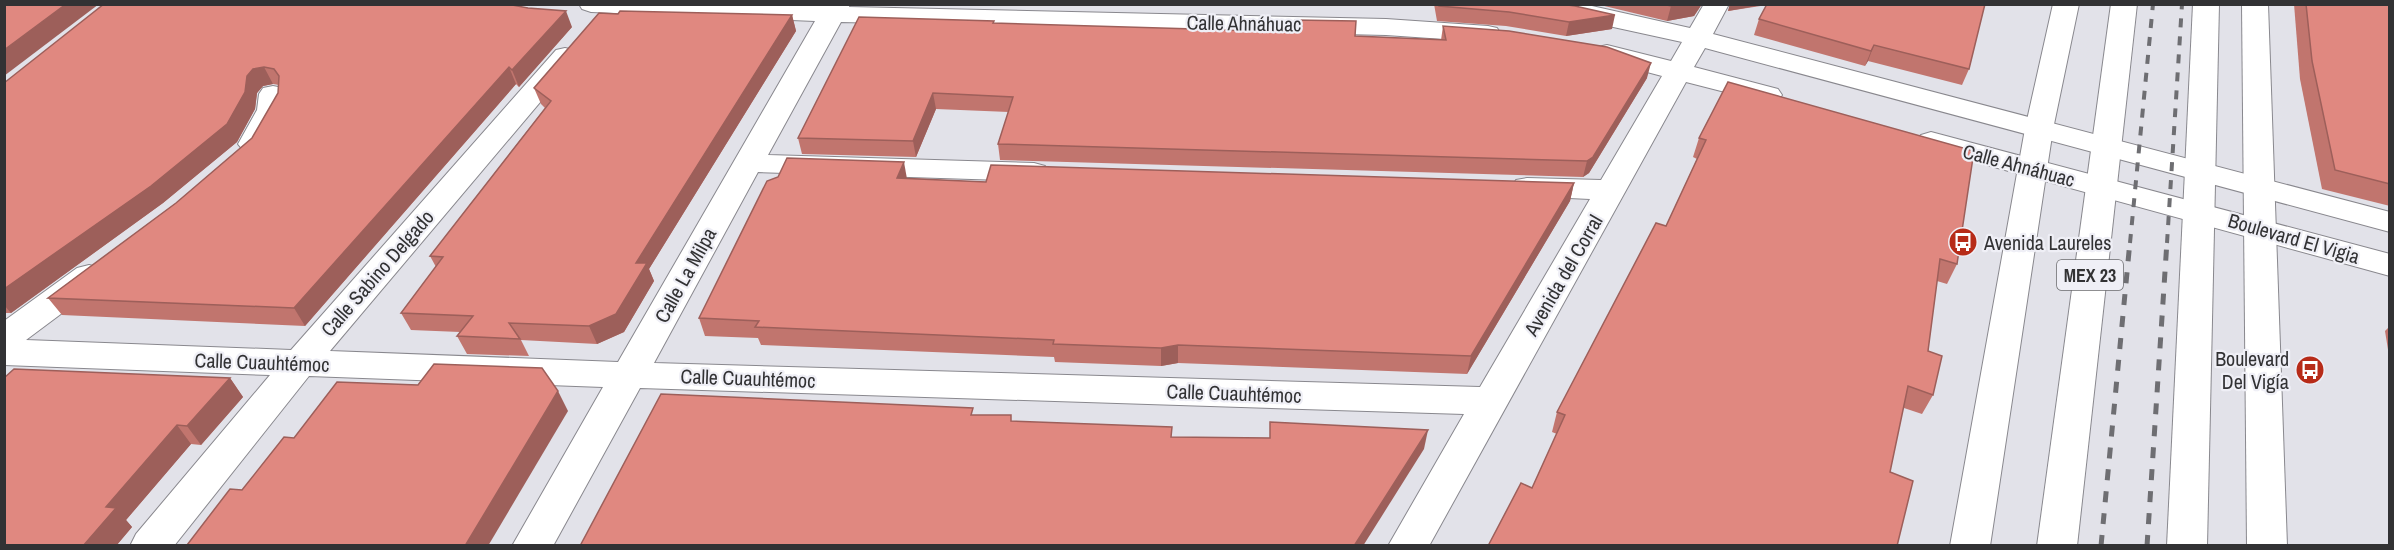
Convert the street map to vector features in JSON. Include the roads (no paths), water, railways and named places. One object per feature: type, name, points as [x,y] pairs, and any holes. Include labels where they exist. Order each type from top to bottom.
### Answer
[{"type":"street","name":"Calle Ahnáhuac","points":[[1513,4],[1572,10],[1698,39],[2200,171]]},
{"type":"street","name":"Avenida del Corral","points":[[1408,546],[1717,4]]},
{"type":"street","points":[[1970,546],[2039,129],[2066,4]]},
{"type":"street","name":"MEX 23","points":[[2057,546],[2124,4]]},
{"type":"street","points":[[2187,546],[2206,4]]},
{"type":"street","points":[[2255,4],[2258,228],[2267,546]]},
{"type":"street","name":"Calle Ahnáhuac","points":[[603,5],[835,9],[1386,27],[1517,37]]},
{"type":"street","name":"Calle Sabino Delgado","points":[[150,546],[300,363],[603,5]]},
{"type":"street","name":"Calle La Milpa","points":[[532,546],[835,9]]},
{"type":"street","points":[[1586,49],[1680,70],[1796,103]]},
{"type":"street","points":[[234,162],[251,148],[271,110],[273,94]]},
{"type":"street","name":"Calle Ahnáhuac","points":[[1911,135],[2199,212]]},
{"type":"street","points":[[748,163],[1056,173]]},
{"type":"street","name":"Boulevard El Vigia","points":[[2200,171],[2390,222]]},
{"type":"street","points":[[1505,187],[1612,190]]},
{"type":"street","name":"Boulevard El Vigia","points":[[2199,212],[2390,265]]},
{"type":"street","points":[[4,339],[108,261]]},
{"type":"street","name":"Calle Cuauhtémoc","points":[[4,352],[629,375],[1491,401]]},
{"type":"railway","points":[[2130,243],[2153,4]]},
{"type":"railway","points":[[2167,243],[2182,4]]},
{"type":"railway","points":[[2101,546],[2130,241]]},
{"type":"railway","points":[[2147,546],[2167,241]]},
{"type":"place","name":"Avenida Laureles","points":[[1963,242]]},
{"type":"place","name":"Boulevard Del Vigía","points":[[2310,370]]}]
